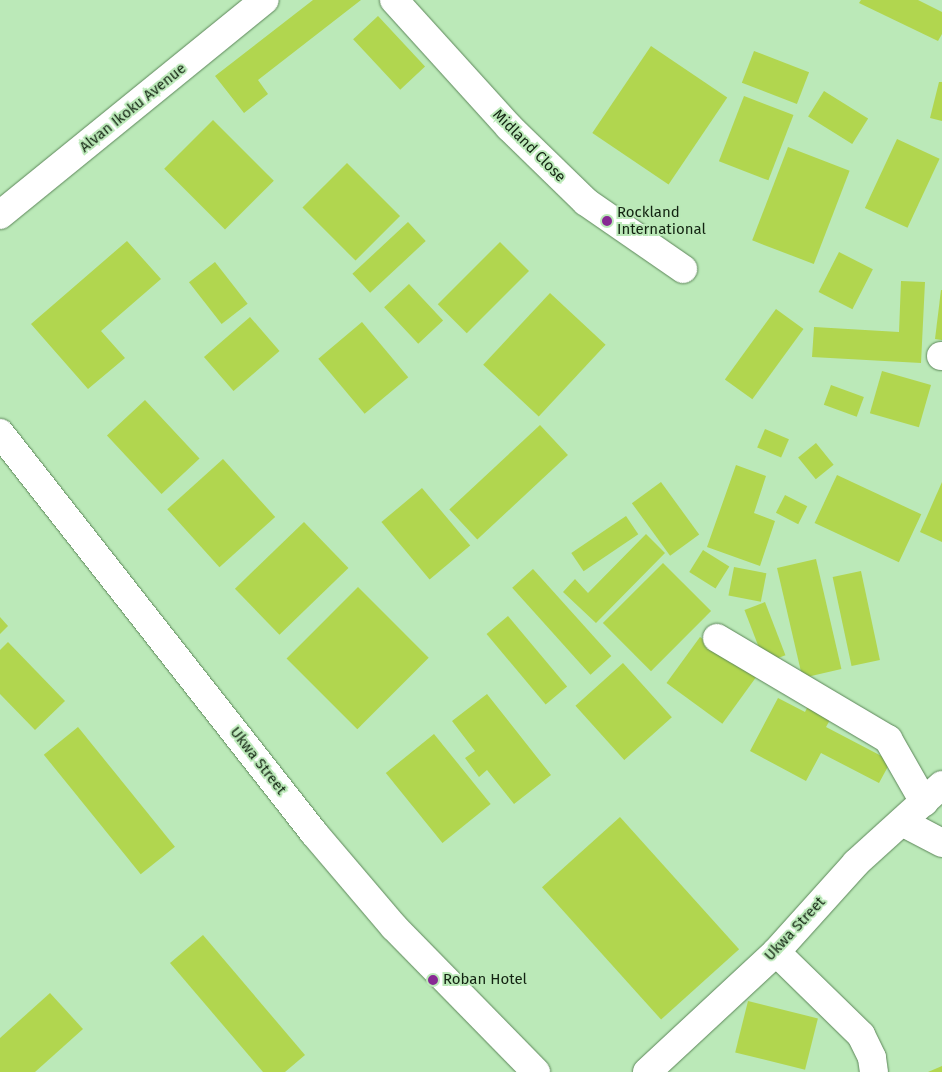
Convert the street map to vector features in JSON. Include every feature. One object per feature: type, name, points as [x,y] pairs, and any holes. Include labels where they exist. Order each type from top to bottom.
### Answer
[{"type":"street","name":"Alvan Ikoku Avenue","points":[[0,215],[265,0]]},
{"type":"street","name":"Midland Close","points":[[394,0],[508,128],[586,202],[683,269]]},
{"type":"street","name":"Ukwa Street","points":[[0,433],[320,840],[394,927],[536,1072]]},
{"type":"street","points":[[717,638],[888,739],[933,794]]},
{"type":"street","name":"Ukwa Street","points":[[647,1072],[776,952],[856,863],[933,794]]},
{"type":"street","points":[[902,822],[942,842]]},
{"type":"street","points":[[776,952],[861,1035],[872,1058],[874,1072]]},
{"type":"building","points":[[313,0],[361,0],[258,80],[268,94],[244,113],[215,76]]},
{"type":"building","points":[[861,0],[918,0],[942,12],[942,34],[938,41],[859,3]]},
{"type":"building","points":[[378,16],[425,66],[400,90],[353,39]]},
{"type":"building","points":[[651,46],[727,97],[669,184],[592,133]]},
{"type":"building","points":[[754,51],[809,72],[797,104],[742,83]]},
{"type":"building","points":[[939,82],[942,82],[942,121],[930,118]]},
{"type":"building","points":[[824,91],[868,119],[852,144],[808,116]]},
{"type":"building","points":[[744,96],[793,115],[768,180],[719,161]]},
{"type":"building","points":[[213,120],[274,181],[225,230],[164,169]]},
{"type":"building","points":[[897,139],[940,159],[907,228],[865,208]]},
{"type":"building","points":[[788,147],[850,171],[814,264],[752,240]]},
{"type":"building","points":[[347,163],[400,216],[355,261],[302,208]]},
{"type":"building","points":[[408,222],[426,241],[370,293],[352,274]]},
{"type":"building","points":[[127,241],[161,279],[101,331],[125,358],[88,389],[31,324]]},
{"type":"building","points":[[500,242],[529,271],[467,333],[438,304]]},
{"type":"building","points":[[839,252],[873,269],[852,309],[819,292]]},
{"type":"building","points":[[215,262],[248,304],[222,324],[189,282]]},
{"type":"building","points":[[901,281],[925,282],[921,363],[812,357],[814,327],[899,332]]},
{"type":"building","points":[[409,284],[443,321],[418,344],[384,307]]},
{"type":"building","points":[[942,290],[942,340],[935,339]]},
{"type":"building","points":[[550,293],[606,345],[539,417],[483,365]]},
{"type":"building","points":[[776,309],[804,329],[752,399],[725,379]]},
{"type":"building","points":[[250,317],[280,351],[233,391],[204,357]]},
{"type":"building","points":[[362,322],[408,377],[365,414],[318,359]]},
{"type":"building","points":[[882,371],[931,385],[919,427],[870,413]]},
{"type":"building","points":[[831,385],[864,397],[857,417],[824,405]]},
{"type":"building","points":[[145,400],[200,459],[162,494],[107,435]]},
{"type":"building","points":[[540,425],[568,455],[477,540],[449,510]]},
{"type":"building","points":[[765,429],[789,439],[781,458],[757,447]]},
{"type":"building","points":[[816,443],[834,465],[816,479],[798,457]]},
{"type":"building","points":[[223,459],[275,517],[219,567],[167,509]]},
{"type":"building","points":[[736,465],[766,476],[754,513],[775,521],[760,566],[707,547]]},
{"type":"building","points":[[837,475],[921,514],[899,562],[815,523]]},
{"type":"building","points":[[661,482],[699,535],[670,556],[632,503]]},
{"type":"building","points":[[942,482],[942,542],[920,532]]},
{"type":"building","points":[[422,488],[470,545],[430,580],[381,522]]},
{"type":"building","points":[[785,495],[807,506],[798,524],[776,513]]},
{"type":"building","points":[[626,516],[638,534],[584,571],[571,553]]},
{"type":"building","points":[[304,522],[348,568],[279,635],[235,589]]},
{"type":"building","points":[[646,534],[665,553],[596,623],[563,592],[575,579],[588,593]]},
{"type":"building","points":[[703,550],[729,566],[716,588],[689,572]]},
{"type":"building","points":[[816,559],[841,669],[802,678],[777,568]]},
{"type":"building","points":[[663,563],[711,611],[651,671],[603,623]]},
{"type":"building","points":[[734,567],[766,573],[761,602],[728,595]]},
{"type":"building","points":[[533,569],[611,656],[590,675],[512,588]]},
{"type":"building","points":[[861,571],[880,660],[852,666],[833,577]]},
{"type":"building","points":[[358,587],[429,658],[357,729],[287,658]]},
{"type":"building","points":[[765,602],[785,655],[765,663],[744,610]]},
{"type":"building","points":[[508,616],[567,686],[546,704],[487,634]]},
{"type":"building","points":[[0,617],[8,626],[0,634]]},
{"type":"building","points":[[700,637],[756,678],[722,724],[666,683]]},
{"type":"building","points":[[8,642],[65,701],[35,730],[0,694],[0,650]]},
{"type":"building","points":[[623,663],[672,717],[624,760],[575,706]]},
{"type":"building","points":[[487,694],[551,775],[514,804],[487,770],[479,777],[465,758],[475,751],[452,721]]},
{"type":"building","points":[[778,698],[805,712],[808,706],[831,718],[826,727],[891,761],[879,783],[821,753],[806,781],[750,751]]},
{"type":"building","points":[[78,727],[175,847],[141,874],[44,755]]},
{"type":"building","points":[[434,734],[491,804],[442,843],[386,773]]},
{"type":"building","points":[[620,817],[739,949],[661,1020],[542,887]]},
{"type":"building","points":[[203,935],[305,1055],[285,1072],[263,1072],[170,963]]},
{"type":"building","points":[[50,993],[83,1029],[35,1072],[0,1072],[0,1038]]},
{"type":"building","points":[[748,1001],[818,1018],[805,1070],[735,1052]]},
{"type":"building","points":[[942,1066],[942,1072],[928,1072]]},
{"type":"place","name":"Rockland International","points":[[607,221]]},
{"type":"place","name":"Roban Hotel","points":[[433,980]]}]
